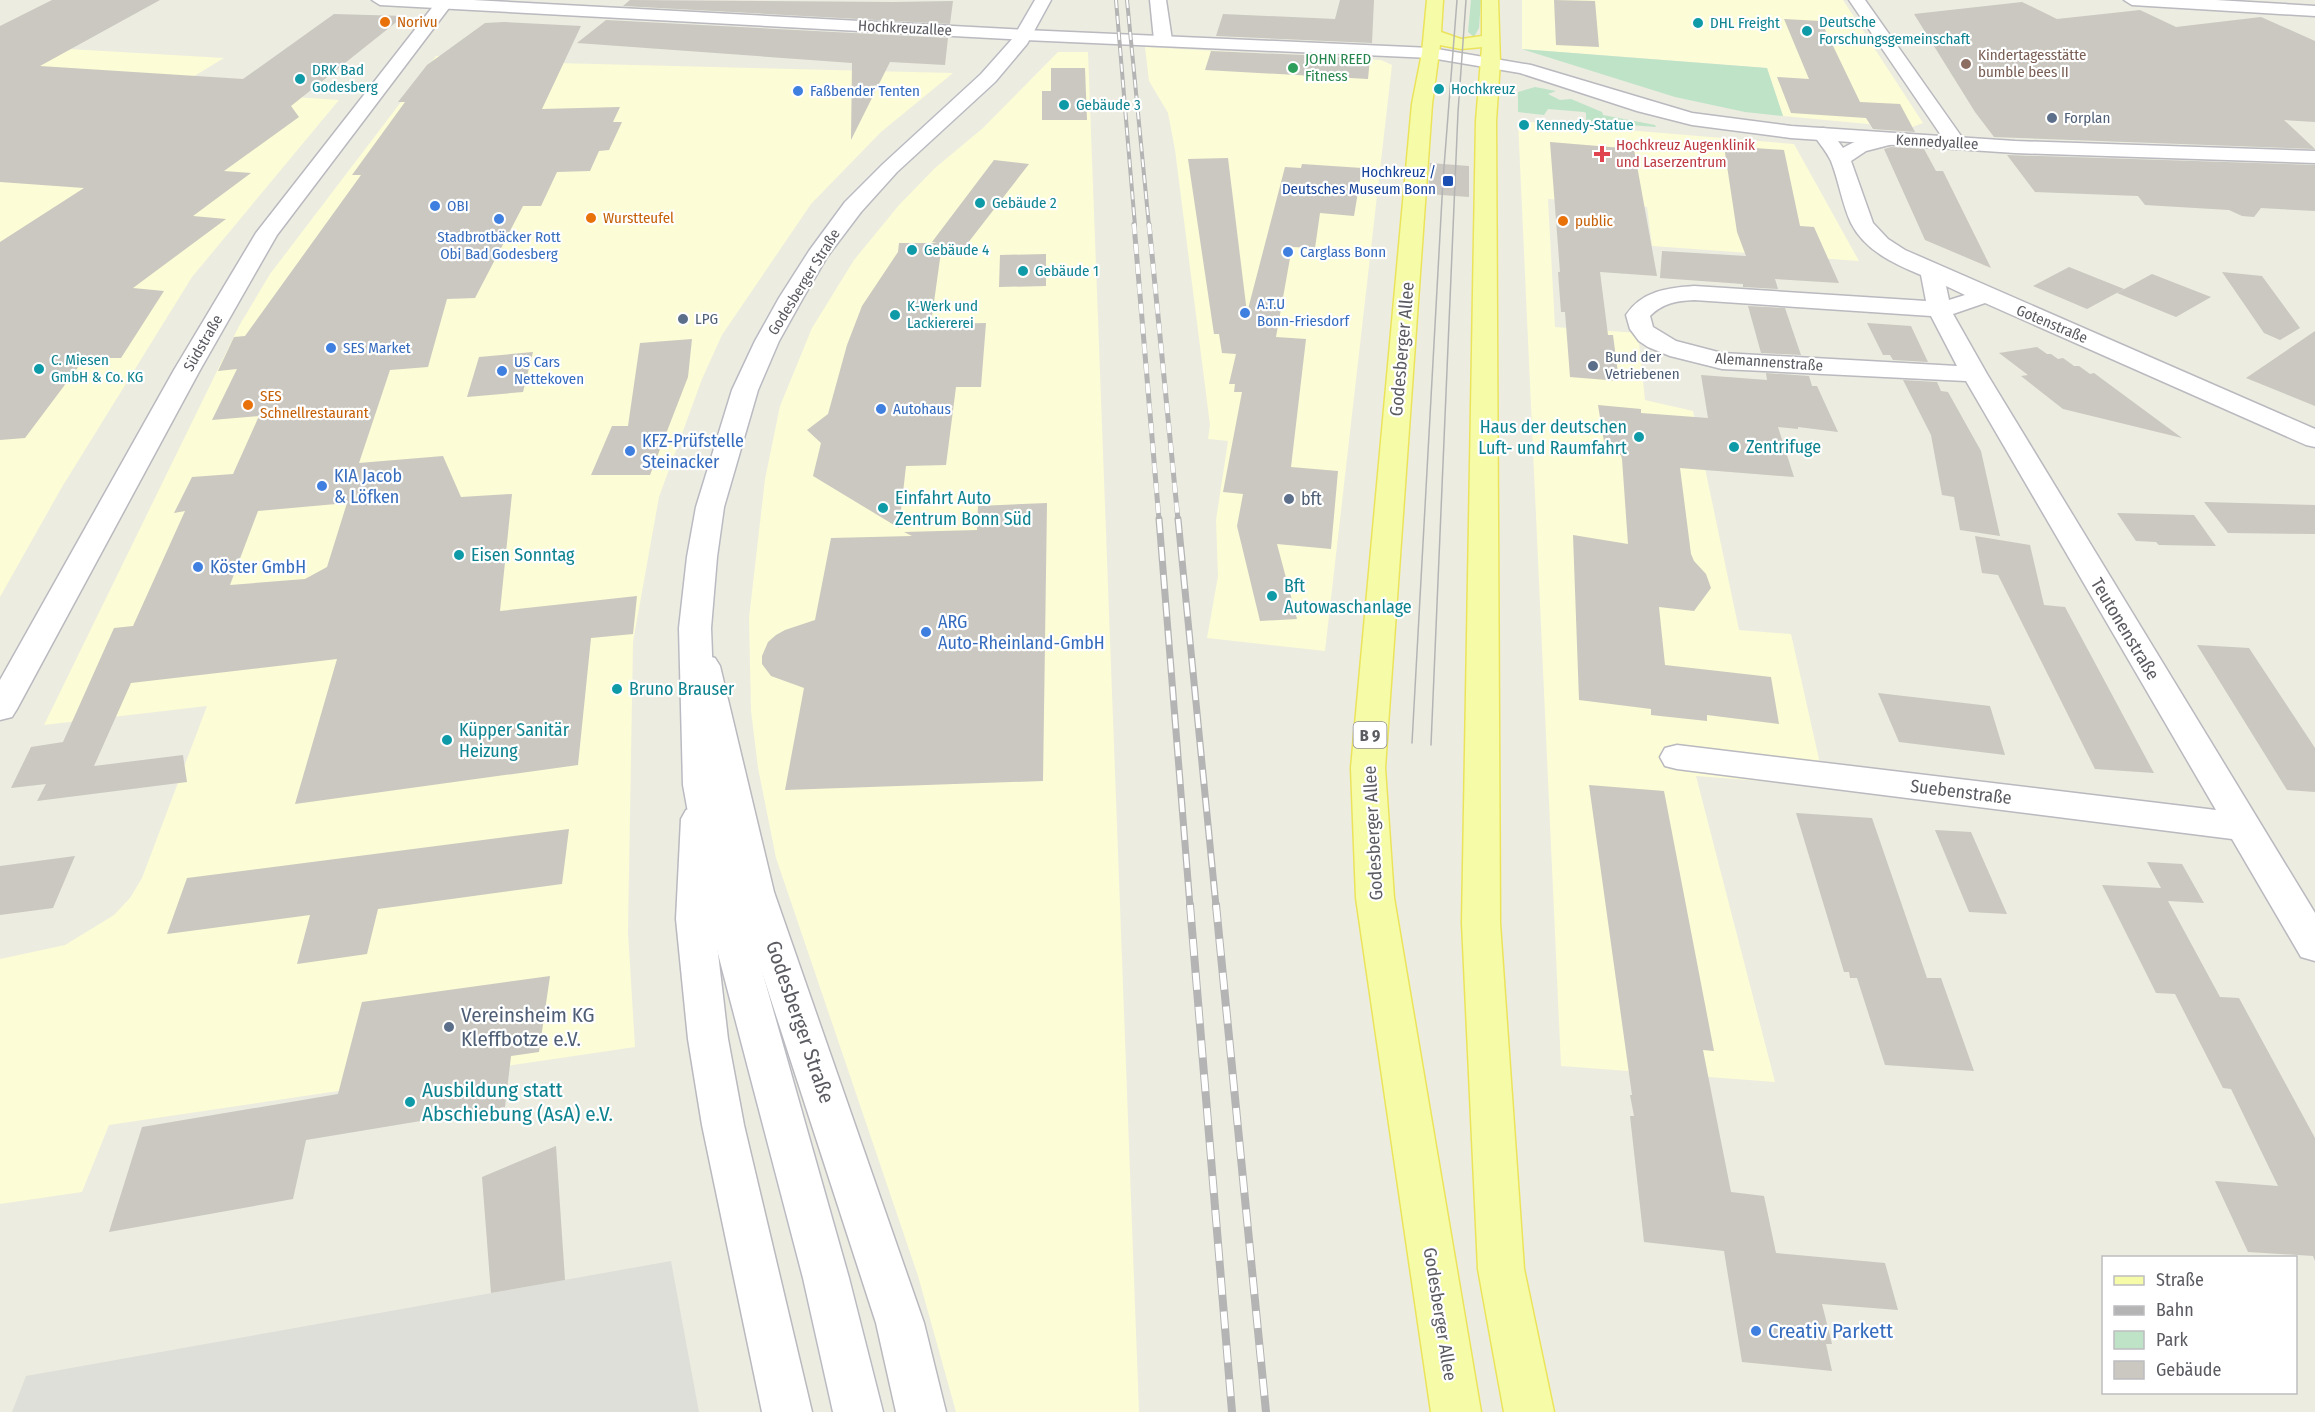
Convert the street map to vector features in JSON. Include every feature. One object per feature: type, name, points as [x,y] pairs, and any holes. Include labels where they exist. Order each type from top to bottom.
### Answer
[{"type":"main road","name":"Godesberger Allee","points":[[1435,0],[1422,104],[1368,768],[1376,898],[1456,1412]]},
{"type":"main road","points":[[1490,0],[1481,923],[1501,1269],[1529,1412]]},
{"type":"street","name":"Hochkreuzallee","points":[[380,0],[1024,35],[1163,40],[1431,44]]},
{"type":"street","name":"Godesberger Straße","points":[[787,1412],[723,1125],[708,1039],[696,919],[700,785],[695,628],[710,507],[727,445],[746,390],[790,298],[817,256],[853,207],[890,168],[988,78],[1024,35],[1043,0]]},
{"type":"street","points":[[1158,0],[1163,40]]},
{"type":"street","points":[[1857,0],[1956,143]]},
{"type":"street","points":[[2132,0],[2315,11]]},
{"type":"street","name":"Südstraße","points":[[0,709],[175,391],[267,233],[446,2]]},
{"type":"street","name":"Kennedyallee","points":[[1431,44],[1490,63],[1566,81],[1673,115],[1715,123],[1823,134],[1956,143],[2315,157]]},
{"type":"street","name":"Kennedyallee","points":[[1490,63],[1527,81],[1566,81]]},
{"type":"street","name":"Gotenstraße","points":[[1823,134],[1840,159],[1867,232],[1889,251],[1984,295],[2315,439]]},
{"type":"street","points":[[1840,159],[1860,147],[1890,139]]},
{"type":"street","name":"Teutonenstraße","points":[[1932,272],[1939,309],[1974,374],[2315,946]]},
{"type":"street","name":"Alemannenstraße","points":[[1939,309],[1694,293],[1671,295],[1648,303],[1638,315],[1642,330],[1657,342],[1684,352],[1722,360],[1974,374]]},
{"type":"street","points":[[1939,309],[1961,305],[1984,295]]},
{"type":"street","name":"Godesberger Straße","points":[[695,628],[756,892],[900,1323],[921,1412]]},
{"type":"street","name":"Suebenstraße","points":[[1677,757],[2245,827]]},
{"type":"street","name":"Godesberger Straße","points":[[700,785],[723,900],[826,1278],[858,1412]]},
{"type":"shaded area","points":[[1522,0],[1843,0],[1923,123],[1910,128],[1783,116],[1767,68],[1522,49]]},
{"type":"shaded area","points":[[0,45],[224,58],[173,89],[339,100],[192,277],[62,487],[0,597]]},
{"type":"shaded area","points":[[1145,47],[1381,60],[1392,65],[1325,651],[1207,638],[1218,576],[1216,520],[1228,441],[1208,439],[1210,425],[1175,150],[1168,113],[1149,81]]},
{"type":"shaded area","points":[[1058,52],[1088,52],[1139,1412],[956,1412],[918,1276],[776,858],[758,768],[751,711],[749,618],[765,479],[780,406],[812,328],[854,260],[899,205],[935,168],[983,128]]},
{"type":"shaded area","points":[[436,56],[556,63],[953,73],[881,132],[811,204],[722,335],[702,379],[659,497],[633,642],[628,932],[635,1047],[109,1125],[82,1192],[0,1204],[0,959],[65,945],[114,915],[130,898],[142,878],[207,706],[44,725],[239,326],[270,274]]},
{"type":"shaded area","points":[[1518,121],[1794,144],[1859,261],[1652,246],[1647,207],[1548,199],[1555,327],[1638,333],[1645,400],[1693,411],[1739,630],[1791,634],[1825,786],[1696,776],[1775,1082],[1561,1066]]},
{"type":"shaded area","points":[[671,1261],[699,1412],[12,1412],[26,1376]]},
{"type":"green space","points":[[1471,0],[1481,0],[1479,28],[1474,37],[1468,32]]},
{"type":"green space","points":[[1522,49],[1767,68],[1783,116],[1745,112],[1675,97]]},
{"type":"green space","points":[[1535,87],[1556,91],[1548,94],[1560,100],[1571,99],[1602,112],[1603,115],[1656,127],[1589,122],[1584,112],[1548,109],[1544,115],[1518,112],[1518,92]]},
{"type":"building","points":[[52,0],[160,0],[40,66],[243,79],[334,14],[404,16],[291,106],[299,117],[224,171],[251,173],[193,216],[226,219],[133,288],[164,291],[121,358],[85,358],[25,438],[0,440],[0,242],[84,188],[0,182],[0,26]]},
{"type":"building","points":[[630,0],[953,1],[950,24],[623,6]]},
{"type":"building","points":[[1340,0],[1374,0],[1372,43],[1216,36],[1223,14],[1335,19]]},
{"type":"building","points":[[1554,0],[1595,1],[1599,47],[1556,45]]},
{"type":"building","points":[[2022,2],[2057,19],[2140,10],[2176,27],[2261,17],[2315,41],[2315,122],[2284,120],[2315,149],[1994,137],[1975,112],[1914,14]]},
{"type":"building","points":[[1784,19],[1821,21],[1860,102],[1900,104],[1915,132],[1873,129],[1866,118],[1791,113],[1777,77],[1809,79]]},
{"type":"building","points":[[606,20],[948,38],[945,65],[890,62],[851,140],[852,63],[577,43]]},
{"type":"building","points":[[485,23],[581,26],[542,109],[620,107],[613,122],[622,122],[609,150],[599,151],[590,171],[557,172],[541,206],[523,206],[475,298],[447,299],[428,367],[390,370],[359,463],[443,456],[461,497],[512,494],[500,611],[637,596],[633,634],[591,638],[578,765],[295,804],[337,659],[131,683],[94,766],[183,755],[187,782],[37,801],[46,784],[11,788],[31,747],[63,742],[114,628],[133,626],[185,511],[174,513],[192,477],[233,474],[259,416],[212,420],[237,369],[218,371],[234,337],[245,336],[361,175],[352,175],[405,102],[398,102],[427,65]],"holes":[[[347,503],[327,567],[305,579],[230,585],[258,511]]]},
{"type":"building","points":[[1211,51],[1370,58],[1368,79],[1205,70]]},
{"type":"building","name":"Gebäude 3","points":[[1051,68],[1085,68],[1087,120],[1042,120],[1042,91],[1051,91]]},
{"type":"building","points":[[1550,142],[1634,149],[1657,276],[1600,272],[1608,335],[1613,335],[1619,381],[1570,377],[1565,312],[1561,312]]},
{"type":"building","points":[[1724,146],[1784,150],[1800,226],[1814,227],[1839,283],[1775,279],[1778,289],[1660,278],[1662,251],[1746,256],[1737,232]]},
{"type":"building","points":[[1891,147],[1924,149],[1936,171],[1943,171],[1991,268],[1925,240],[1884,149]]},
{"type":"building","points":[[2007,155],[2315,165],[2315,211],[2261,208],[2254,217],[2242,216],[2229,210],[2145,205],[2138,196],[2035,192]]},
{"type":"building","points":[[1228,158],[1247,313],[1285,167],[1301,168],[1302,164],[1362,168],[1354,216],[1320,213],[1315,248],[1292,247],[1276,337],[1306,339],[1291,467],[1338,471],[1331,549],[1277,544],[1297,619],[1260,621],[1237,526],[1243,494],[1223,492],[1242,392],[1234,392],[1235,384],[1229,384],[1236,354],[1222,353],[1219,334],[1214,334],[1188,159]]},
{"type":"building","points":[[994,160],[1029,164],[964,248],[942,244],[931,324],[986,323],[981,387],[956,387],[946,465],[906,466],[899,528],[813,476],[821,443],[807,430],[828,414],[847,345],[862,306],[898,252],[899,243],[937,243],[932,242]]},
{"type":"building","points":[[1430,163],[1469,166],[1469,197],[1428,194]]},
{"type":"building","name":"Gebäude 1","points":[[1046,254],[1046,286],[999,287],[1000,255]]},
{"type":"building","points":[[2069,267],[2124,289],[2087,309],[2033,286]]},
{"type":"building","points":[[2222,272],[2262,276],[2300,328],[2280,340],[2264,333]]},
{"type":"building","points":[[2152,274],[2211,297],[2176,317],[2117,293]]},
{"type":"building","points":[[1748,306],[1785,308],[1801,355],[1761,353]]},
{"type":"building","points":[[1867,323],[1911,326],[1928,362],[1893,360],[1890,355],[1883,355]]},
{"type":"building","points":[[2315,331],[2315,406],[2246,378]]},
{"type":"building","points":[[692,339],[688,377],[650,475],[591,475],[612,426],[628,426],[640,343]]},
{"type":"building","points":[[2037,347],[2058,359],[2063,358],[2074,366],[2079,366],[2090,374],[2094,373],[2182,438],[2063,409],[2021,376],[2028,375],[1999,353]]},
{"type":"building","points":[[533,352],[523,392],[467,397],[479,357]]},
{"type":"building","points":[[1766,373],[1809,376],[1812,386],[1817,386],[1838,432],[1778,427],[1794,477],[1680,468],[1691,554],[1706,574],[1711,588],[1694,611],[1659,607],[1665,665],[1771,677],[1779,724],[1707,715],[1707,721],[1651,715],[1651,709],[1579,700],[1573,535],[1628,544],[1622,459],[1621,455],[1606,454],[1598,405],[1641,409],[1641,413],[1708,418],[1701,375],[1767,380]]},
{"type":"building","points":[[1903,380],[1937,382],[1941,391],[1948,392],[1981,451],[2000,536],[1960,530],[1954,497],[1942,495],[1931,435]]},
{"type":"building","points":[[2204,502],[2315,505],[2315,534],[2228,533]]},
{"type":"building","points":[[1047,503],[1043,781],[785,790],[804,688],[771,676],[762,664],[762,656],[768,642],[776,635],[815,620],[831,538],[912,536],[904,532],[977,530],[978,506]]},
{"type":"building","points":[[2117,513],[2194,515],[2216,546],[2159,545],[2156,542],[2136,541]]},
{"type":"building","points":[[1975,536],[2030,545],[2044,605],[2065,607],[2154,773],[2095,769],[1998,575],[1982,573]]},
{"type":"building","points":[[2197,645],[2249,648],[2315,748],[2315,792],[2287,790]]},
{"type":"building","points":[[1878,693],[1990,706],[2005,755],[1899,742]]},
{"type":"building","points":[[1589,785],[1664,791],[1714,1051],[1703,1050],[1731,1192],[1764,1196],[1776,1253],[1885,1263],[1898,1310],[1822,1304],[1832,1344],[1826,1344],[1832,1371],[1742,1362],[1724,1251],[1644,1242],[1630,1116],[1634,1116],[1630,1095],[1632,1095]]},
{"type":"building","points":[[1796,813],[1872,818],[1927,978],[1941,978],[1974,1071],[1885,1065],[1857,978],[1850,978],[1849,972],[1844,972]]},
{"type":"building","points":[[569,829],[562,884],[378,909],[367,954],[297,964],[310,915],[167,934],[187,878]]},
{"type":"building","points":[[1935,830],[1971,832],[2007,914],[1969,912]]},
{"type":"building","points":[[75,856],[53,908],[0,915],[0,866]]},
{"type":"building","points":[[2147,862],[2182,864],[2204,903],[2168,901],[2220,997],[2239,998],[2315,1138],[2315,1261],[2313,1256],[2248,1252],[2215,1181],[2278,1186],[2231,1089],[2223,1088],[2175,994],[2156,993],[2102,885],[2161,888]]},
{"type":"building","points":[[550,976],[539,1052],[511,1056],[505,1107],[306,1140],[293,1199],[109,1232],[142,1127],[338,1094],[362,1002]]},
{"type":"building","points":[[556,1146],[565,1280],[491,1293],[482,1177]]},
{"type":"tram line","points":[[1412,743],[1443,180],[1457,0]]},
{"type":"tram line","points":[[1431,745],[1458,112],[1466,0]]},
{"type":"railway","points":[[1116,0],[1135,226]]},
{"type":"railway","points":[[1127,0],[1149,226]]},
{"type":"railway","points":[[1134,224],[1159,520]]},
{"type":"railway","points":[[1149,224],[1178,520]]},
{"type":"railway","points":[[1159,519],[1190,906]]},
{"type":"railway","points":[[1178,519],[1216,906]]},
{"type":"railway","points":[[1190,905],[1232,1412]]},
{"type":"railway","points":[[1216,905],[1266,1412]]},
{"type":"place","name":"Norivu","points":[[385,22]]},
{"type":"place","name":"DHL Freight","points":[[1698,23]]},
{"type":"place","name":"Deutsche Forschungsgemeinschaft","points":[[1807,31]]},
{"type":"place","name":"Kindertagesstätte bumble bees II","points":[[1966,64]]},
{"type":"place","name":"JOHN REED Fitness","points":[[1293,68]]},
{"type":"place","name":"DRK Bad Godesberg","points":[[300,79]]},
{"type":"place","name":"Hochkreuz","points":[[1439,89]]},
{"type":"place","name":"Faßbender Tenten","points":[[798,91]]},
{"type":"place","name":"Gebäude 3","points":[[1064,105]]},
{"type":"place","name":"Forplan","points":[[2052,118]]},
{"type":"place","name":"Kennedy-Statue","points":[[1524,125]]},
{"type":"place","name":"Hochkreuz Augenklinik und Laserzentrum","points":[[1602,154]]},
{"type":"place","name":"Hochkreuz / Deutsches Museum Bonn","points":[[1448,181]]},
{"type":"place","name":"Gebäude 2","points":[[980,203]]},
{"type":"place","name":"OBI","points":[[435,206]]},
{"type":"place","name":"Wurstteufel","points":[[591,218]]},
{"type":"place","name":"Stadbrotbäcker Rott Obi Bad Godesberg","points":[[499,219]]},
{"type":"place","name":"public","points":[[1563,221]]},
{"type":"place","name":"Gebäude 4","points":[[912,250]]},
{"type":"place","name":"Carglass Bonn","points":[[1288,252]]},
{"type":"place","name":"Gebäude 1","points":[[1023,271]]},
{"type":"place","name":"A.T.U Bonn-Friesdorf","points":[[1245,313]]},
{"type":"place","name":"K-Werk und Lackiererei","points":[[895,315]]},
{"type":"place","name":"LPG","points":[[683,319]]},
{"type":"place","name":"SES Market","points":[[331,348]]},
{"type":"place","name":"Bund der Vetriebenen","points":[[1593,366]]},
{"type":"place","name":"C. Miesen GmbH & Co. KG","points":[[39,369]]},
{"type":"place","name":"US Cars Nettekoven","points":[[502,371]]},
{"type":"place","name":"SES Schnellrestaurant","points":[[248,405]]},
{"type":"place","name":"Autohaus","points":[[881,409]]},
{"type":"place","name":"Haus der deutschen Luft- und Raumfahrt","points":[[1639,437]]},
{"type":"place","name":"Zentrifuge","points":[[1734,447]]},
{"type":"place","name":"KFZ-Prüfstelle Steinacker","points":[[630,451]]},
{"type":"place","name":"KIA Jacob & Löfken","points":[[322,486]]},
{"type":"place","name":"bft","points":[[1289,499]]},
{"type":"place","name":"Einfahrt Auto Zentrum Bonn Süd","points":[[883,508]]},
{"type":"place","name":"Eisen Sonntag","points":[[459,555]]},
{"type":"place","name":"Köster GmbH","points":[[198,567]]},
{"type":"place","name":"Bft Autowaschanlage","points":[[1272,596]]},
{"type":"place","name":"ARG Auto-Rheinland-GmbH","points":[[926,632]]},
{"type":"place","name":"Bruno Brauser","points":[[617,689]]},
{"type":"place","name":"Küpper Sanitär Heizung","points":[[447,740]]},
{"type":"place","name":"Vereinsheim KG Kleffbotze e.V.","points":[[449,1027]]},
{"type":"place","name":"Ausbildung statt Abschiebung (AsA) e.V.","points":[[410,1102]]},
{"type":"place","name":"Creativ Parkett","points":[[1756,1331]]}]
